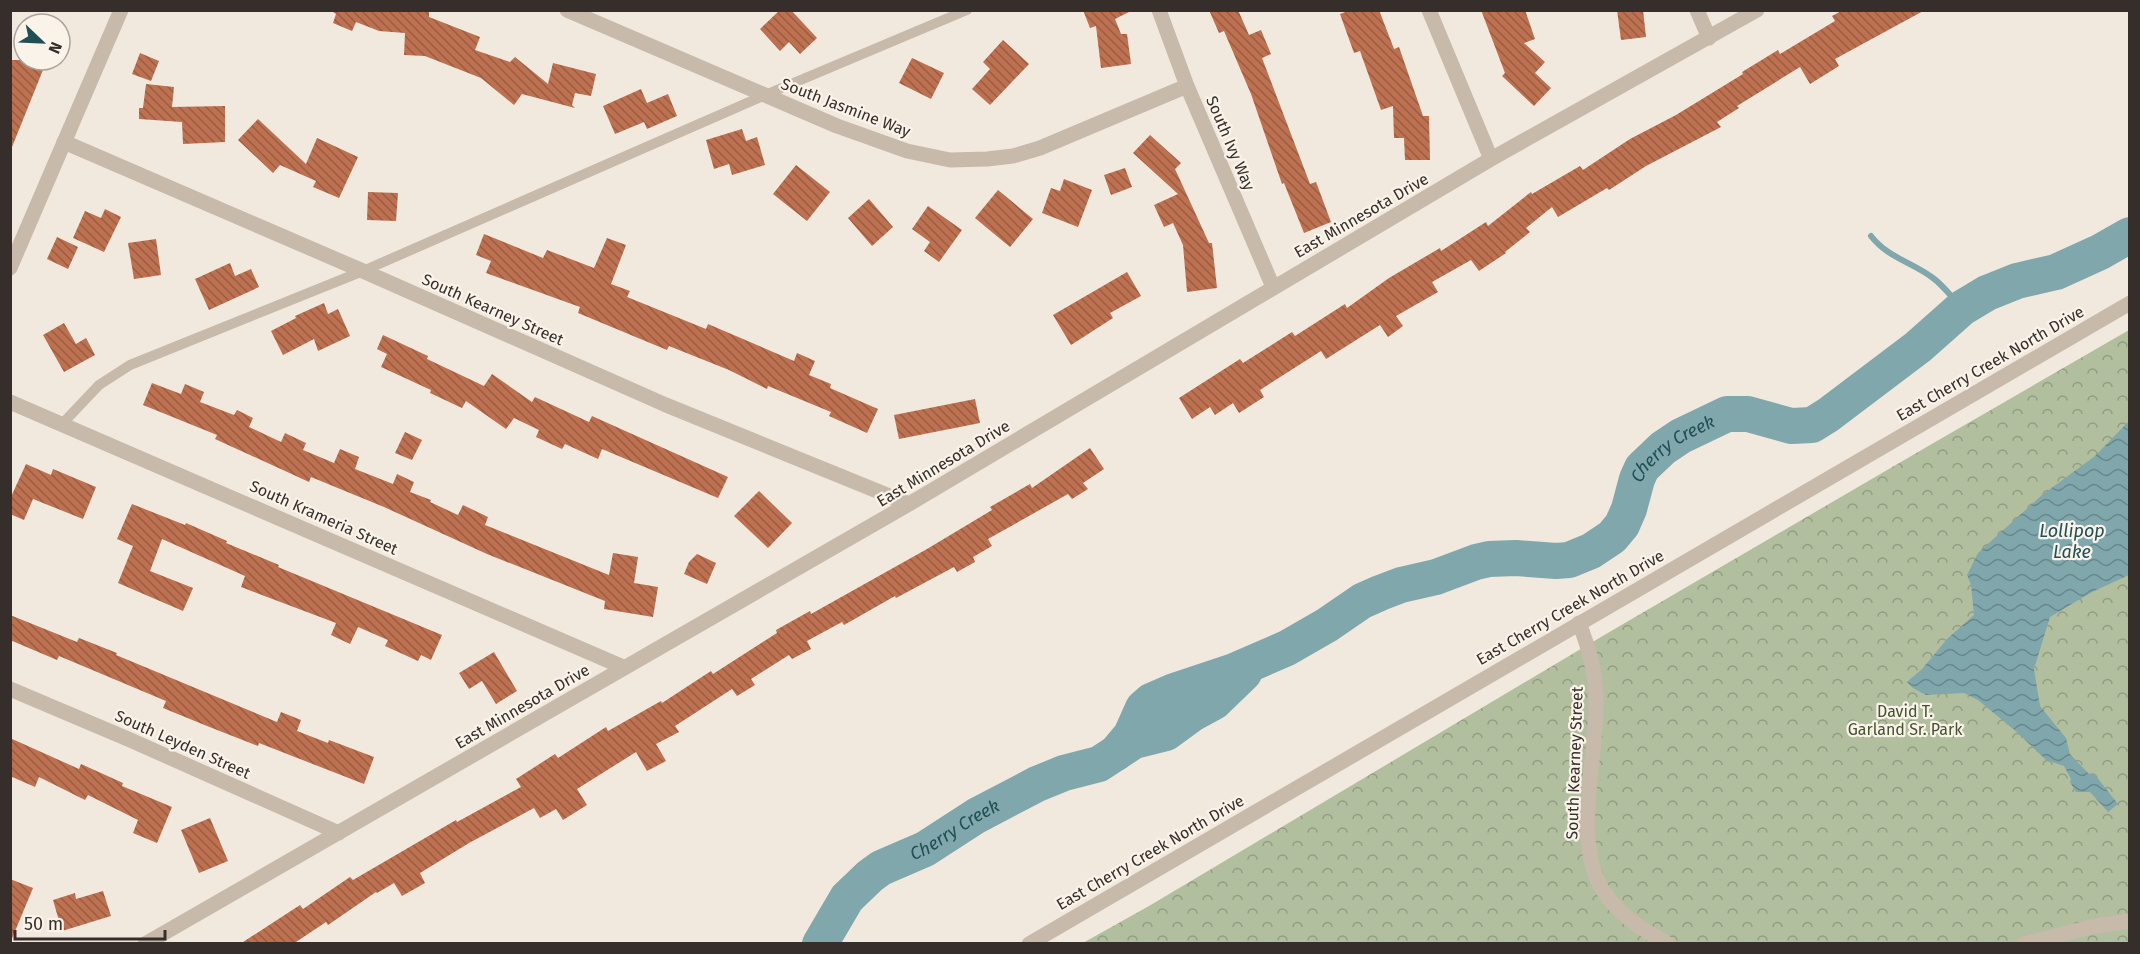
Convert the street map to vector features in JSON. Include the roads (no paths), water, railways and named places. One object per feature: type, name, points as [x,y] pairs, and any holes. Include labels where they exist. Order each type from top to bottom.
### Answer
[{"type":"street","points":[[10,268],[120,10]]},
{"type":"street","name":"South Jasmine Way","points":[[567,10],[885,144],[919,154],[963,161],[1013,156],[1040,148],[1187,86]]},
{"type":"street","name":"South Ivy Way","points":[[1159,10],[1187,86],[1273,288]]},
{"type":"street","points":[[1430,10],[1491,159]]},
{"type":"street","points":[[1697,10],[1709,38]]},
{"type":"street","name":"East Minnesota Drive","points":[[145,944],[909,504],[1491,159],[1757,10]]},
{"type":"street","name":"South Kearney Street","points":[[64,142],[666,405],[909,504]]},
{"type":"street","name":"East Cherry Creek North Drive","points":[[1029,944],[2130,303]]},
{"type":"street","name":"South Krameria Street","points":[[10,402],[63,423],[623,668]]},
{"type":"street","name":"South Kearney Street","points":[[1579,623],[1591,657],[1596,689],[1596,725],[1588,812],[1590,852],[1596,877],[1616,908],[1668,944]]},
{"type":"street","name":"South Leyden Street","points":[[10,689],[339,833]]},
{"type":"street","points":[[2024,944],[2091,927],[2130,921]]},
{"type":"lane","points":[[63,423],[99,385],[130,364],[363,271],[765,95],[967,10]]},
{"type":"water","name":"Lollipop Lake","points":[[2129,421],[2129,575],[2092,592],[2050,617],[2034,669],[2040,706],[2066,738],[2070,754],[2088,773],[2096,776],[2118,804],[2108,812],[2090,792],[2076,792],[2064,766],[2046,760],[1978,700],[1964,693],[1926,695],[1907,682],[1922,669],[1947,639],[1974,615],[1971,585],[1967,575],[1978,553],[2042,495],[2095,456]]},
{"type":"waterway","name":"Cherry Creek","points":[[1116,753],[1131,735],[1143,708],[1151,701],[1234,671],[1287,648],[1362,601],[1380,593],[1489,559],[1569,560],[1591,551],[1612,537],[1622,525],[1642,468],[1663,448],[1681,436],[1727,414],[1748,414],[1791,426],[1812,425],[1918,347],[1962,308],[1987,293],[2017,281],[2056,272],[2130,235]]},
{"type":"waterway","points":[[1871,236],[1885,250],[1933,278],[1962,308]]},
{"type":"waterway","name":"Cherry Creek","points":[[820,944],[847,898],[881,868],[925,849],[976,816],[1037,784],[1064,773],[1099,764],[1134,741],[1166,733],[1192,714],[1214,702],[1244,673]]},
{"type":"park label","name":"David T. Garland Sr. Park","points":[[1905,720]]}]
